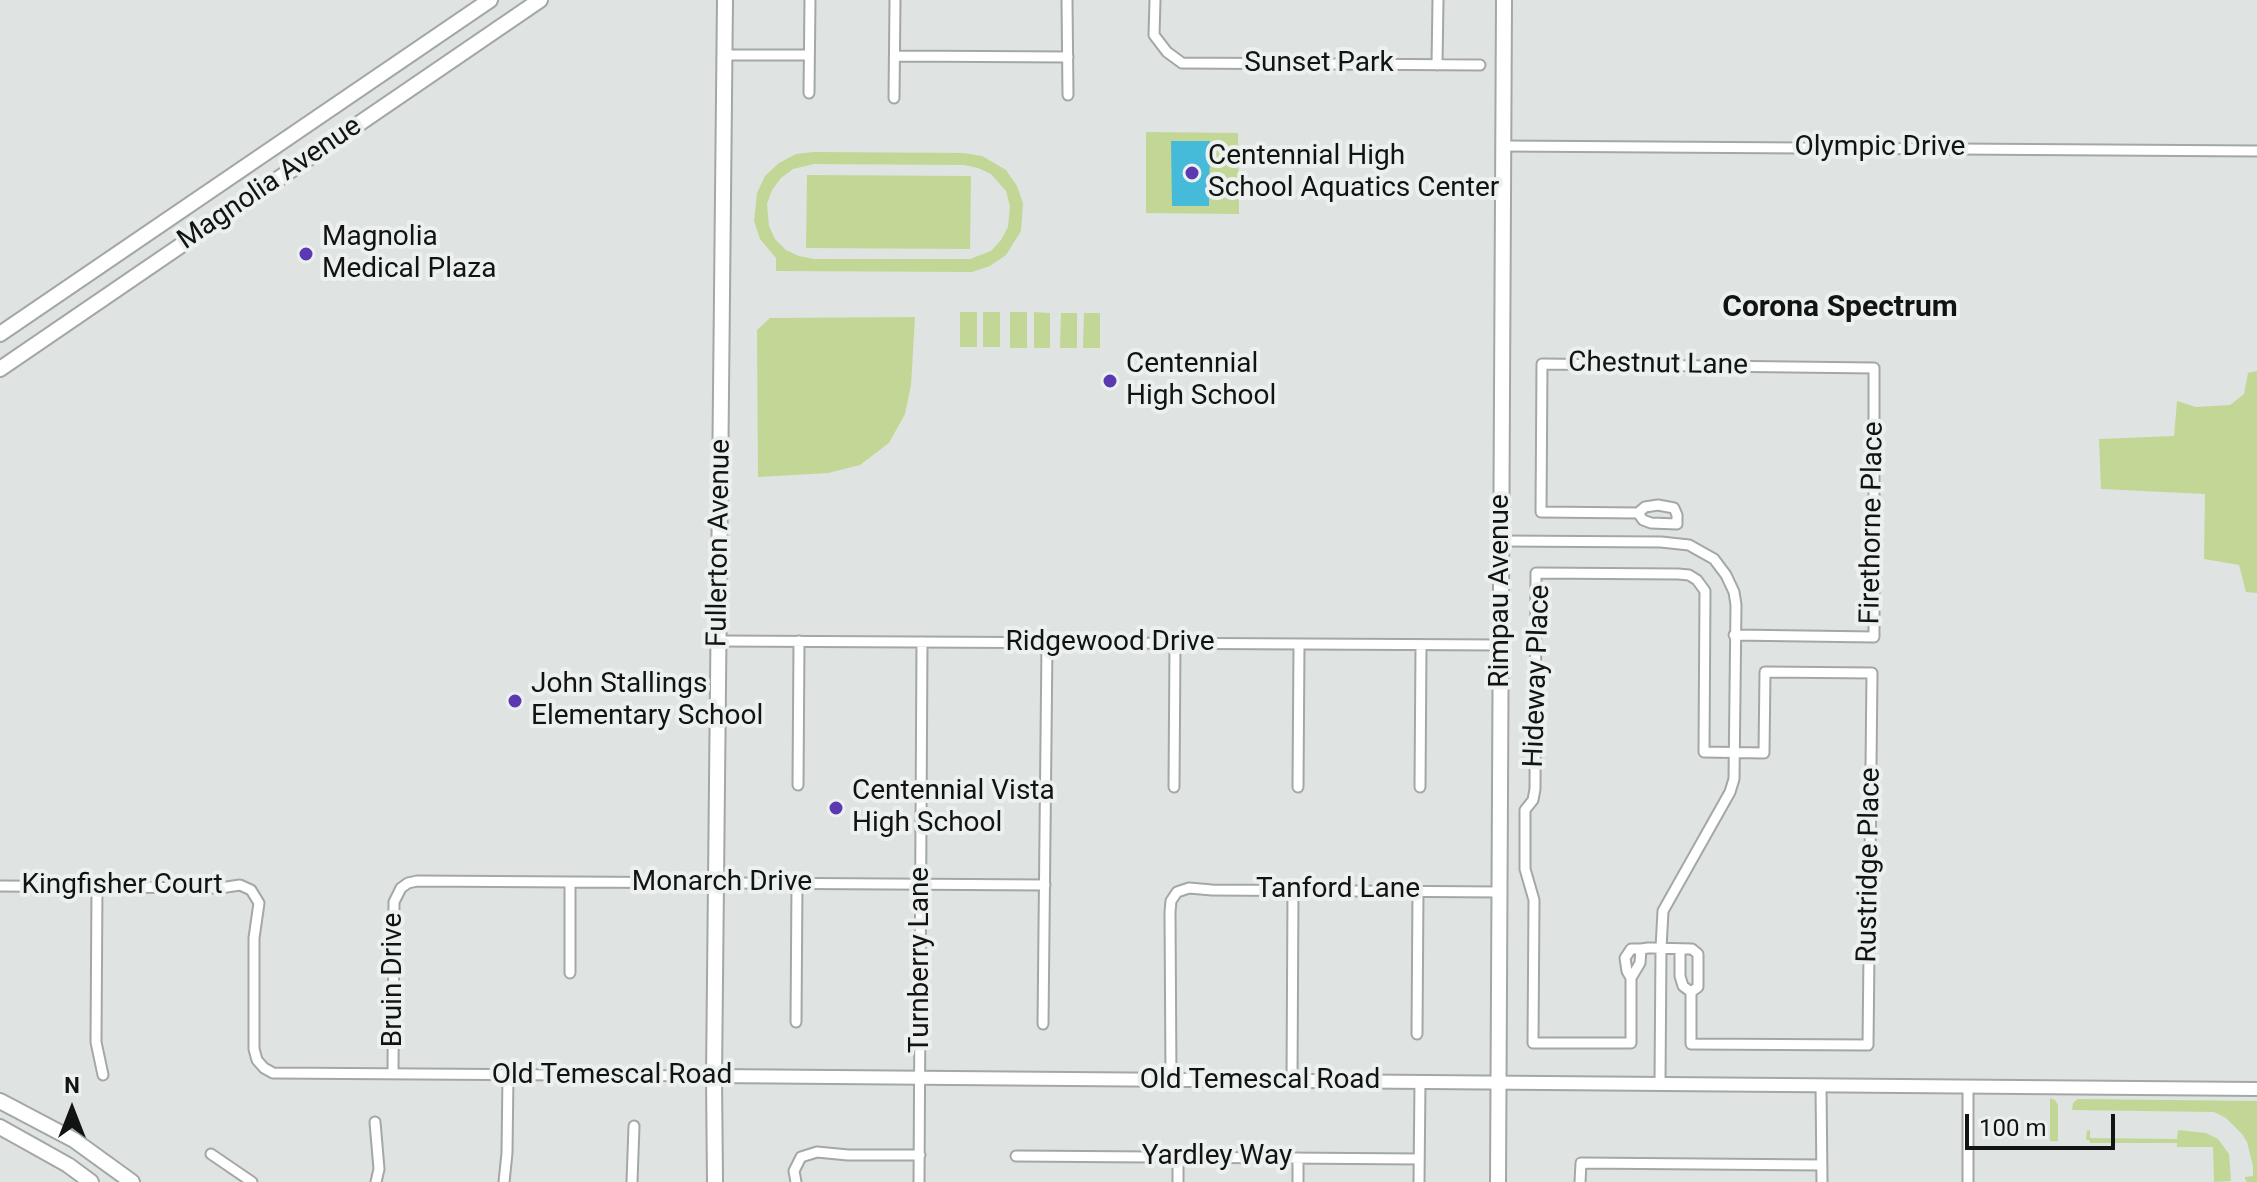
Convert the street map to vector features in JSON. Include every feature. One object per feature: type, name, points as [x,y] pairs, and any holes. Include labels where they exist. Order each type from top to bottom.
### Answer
[{"type":"main road","name":"Magnolia Avenue","points":[[0,334],[490,0]]},
{"type":"main road","name":"Magnolia Avenue","points":[[0,369],[540,0]]},
{"type":"main road","name":"Fullerton Avenue","points":[[715,1182],[725,0]]},
{"type":"main road","name":"Rimpau Avenue","points":[[1498,1182],[1504,0]]},
{"type":"main road","points":[[218,185],[235,208]]},
{"type":"main road","points":[[0,1101],[74,1140],[132,1182]]},
{"type":"main road","points":[[0,1127],[68,1165],[91,1182]]},
{"type":"street","points":[[809,93],[810,0]]},
{"type":"street","points":[[894,98],[895,0]]},
{"type":"street","points":[[1067,0],[1068,95]]},
{"type":"street","name":"Sunset Park","points":[[1155,0],[1154,35],[1163,48],[1182,63],[1480,65]]},
{"type":"street","points":[[1437,65],[1438,0]]},
{"type":"street","points":[[725,55],[809,55]]},
{"type":"street","points":[[895,56],[1068,57]]},
{"type":"street","name":"Olympic Drive","points":[[1503,146],[2257,151]]},
{"type":"street","name":"Chestnut Lane","points":[[1638,513],[1643,520],[1651,523],[1677,524],[1674,508],[1668,506],[1645,507],[1638,513],[1541,512],[1542,364],[1874,368]]},
{"type":"street","name":"Firethorne Place","points":[[1734,635],[1874,637],[1874,368]]},
{"type":"street","points":[[1675,543],[1677,524]]},
{"type":"street","points":[[1501,541],[1689,545],[1714,559],[1734,592],[1734,779],[1730,792],[1663,911],[1660,1083]]},
{"type":"street","name":"Hideway Place","points":[[1631,978],[1631,1043],[1533,1043],[1534,900],[1525,869],[1525,810],[1533,800],[1535,789],[1536,573],[1678,574],[1697,580],[1705,591],[1704,752],[1734,753]]},
{"type":"street","name":"Ridgewood Drive","points":[[719,641],[1501,645]]},
{"type":"street","points":[[798,785],[799,641]]},
{"type":"street","name":"Turnberry Lane","points":[[919,1182],[922,642]]},
{"type":"street","points":[[1043,1024],[1047,643]]},
{"type":"street","points":[[1174,787],[1175,644]]},
{"type":"street","points":[[1298,787],[1299,645]]},
{"type":"street","points":[[1420,787],[1421,646]]},
{"type":"street","name":"Rustridge Place","points":[[1691,992],[1691,1044],[1868,1045],[1872,673],[1765,672],[1764,753],[1734,753]]},
{"type":"street","name":"Monarch Drive","points":[[401,888],[417,881],[1045,885]]},
{"type":"street","points":[[570,883],[570,973]]},
{"type":"street","points":[[796,1022],[797,883]]},
{"type":"street","name":"Kingfisher Court","points":[[0,886],[220,888],[240,885],[251,890],[259,903],[254,938],[254,1049],[257,1060],[264,1068]]},
{"type":"street","points":[[97,887],[96,1042],[103,1075]]},
{"type":"street","name":"Bruin Drive","points":[[393,1074],[394,902],[401,888]]},
{"type":"street","name":"Tanford Lane","points":[[1171,1080],[1170,912],[1171,901],[1177,892],[1189,888],[1500,892]]},
{"type":"street","points":[[1292,1081],[1293,890]]},
{"type":"street","points":[[1417,1034],[1418,890]]},
{"type":"street","points":[[1641,949],[1640,963],[1631,978],[1625,958],[1631,949],[1661,948],[1680,949]]},
{"type":"street","name":"Rustridge Place","points":[[1680,949],[1692,949],[1698,954],[1698,987],[1691,992],[1683,986],[1680,976],[1680,949]]},
{"type":"street","name":"Old Temescal Road","points":[[264,1068],[273,1073],[2257,1089]]},
{"type":"street","points":[[504,1182],[508,1075]]},
{"type":"street","points":[[1419,1182],[1420,1081]]},
{"type":"street","points":[[1821,1086],[1822,1182]]},
{"type":"street","points":[[1968,1086],[1968,1182]]},
{"type":"street","points":[[375,1122],[379,1169],[376,1182]]},
{"type":"street","points":[[632,1182],[634,1126]]},
{"type":"street","points":[[796,1182],[794,1171],[801,1157],[817,1152],[920,1155]]},
{"type":"street","points":[[211,1154],[252,1182]]},
{"type":"street","name":"Yardley Way","points":[[1016,1156],[1419,1159]]},
{"type":"street","points":[[1178,1157],[1178,1182]]},
{"type":"street","points":[[1298,1158],[1298,1182]]},
{"type":"street","points":[[1580,1182],[1581,1163],[1822,1165]]},
{"type":"green space","name":"Centennial High School Aquatics Center","points":[[1146,132],[1238,133],[1239,214],[1146,213]]},
{"type":"green space","points":[[964,153],[982,156],[1006,170],[1017,186],[1023,203],[1021,231],[1006,255],[990,266],[972,272],[776,271],[776,258],[760,239],[754,221],[757,193],[765,176],[779,163],[796,154]],"holes":[[[814,164],[964,165],[991,174],[1006,191],[1010,206],[1008,227],[1001,240],[991,251],[970,259],[814,259],[786,250],[775,239],[769,226],[767,204],[772,190],[793,169]]]},
{"type":"green space","points":[[807,175],[971,176],[970,249],[806,248]]},
{"type":"green space","points":[[960,312],[977,312],[977,347],[960,347]]},
{"type":"green space","points":[[983,312],[1000,312],[1000,347],[983,347]]},
{"type":"green space","points":[[1010,312],[1027,312],[1027,348],[1010,348]]},
{"type":"green space","points":[[1034,312],[1050,313],[1050,348],[1034,348]]},
{"type":"green space","points":[[1061,313],[1077,313],[1077,348],[1060,348]]},
{"type":"green space","points":[[1084,313],[1100,313],[1100,348],[1083,348]]},
{"type":"green space","points":[[915,317],[911,385],[905,414],[889,443],[860,465],[828,473],[758,477],[757,330],[770,318]]},
{"type":"green space","points":[[2257,371],[2257,593],[2246,592],[2239,565],[2204,559],[2205,494],[2101,489],[2099,439],[2174,436],[2177,401],[2196,407],[2230,405],[2244,394],[2248,373]]},
{"type":"green space","points":[[2050,1098],[2058,1105],[2058,1141],[2050,1141]]},
{"type":"green space","points":[[2078,1099],[2257,1101],[2257,1182],[2247,1182],[2245,1179],[2253,1176],[2247,1142],[2226,1118],[2214,1112],[2072,1110],[2073,1103]]},
{"type":"green space","points":[[2090,1130],[2090,1138],[2177,1139],[2178,1130],[2206,1133],[2218,1139],[2229,1154],[2231,1181],[2214,1182],[2213,1147],[2177,1147],[2177,1143],[2090,1143],[2086,1140],[2087,1131]]},
{"type":"water","points":[[1171,141],[1210,141],[1209,206],[1172,206]]},
{"type":"place","name":"Centennial High School Aquatics Center","points":[[1192,173]]},
{"type":"place","name":"Magnolia Medical Plaza","points":[[306,254]]},
{"type":"place","name":"Centennial High School","points":[[1110,381]]},
{"type":"place","name":"John Stallings Elementary School","points":[[515,701]]},
{"type":"place","name":"Centennial Vista High School","points":[[836,808]]},
{"type":"district","name":"Corona Spectrum","points":[[1840,308]]}]
